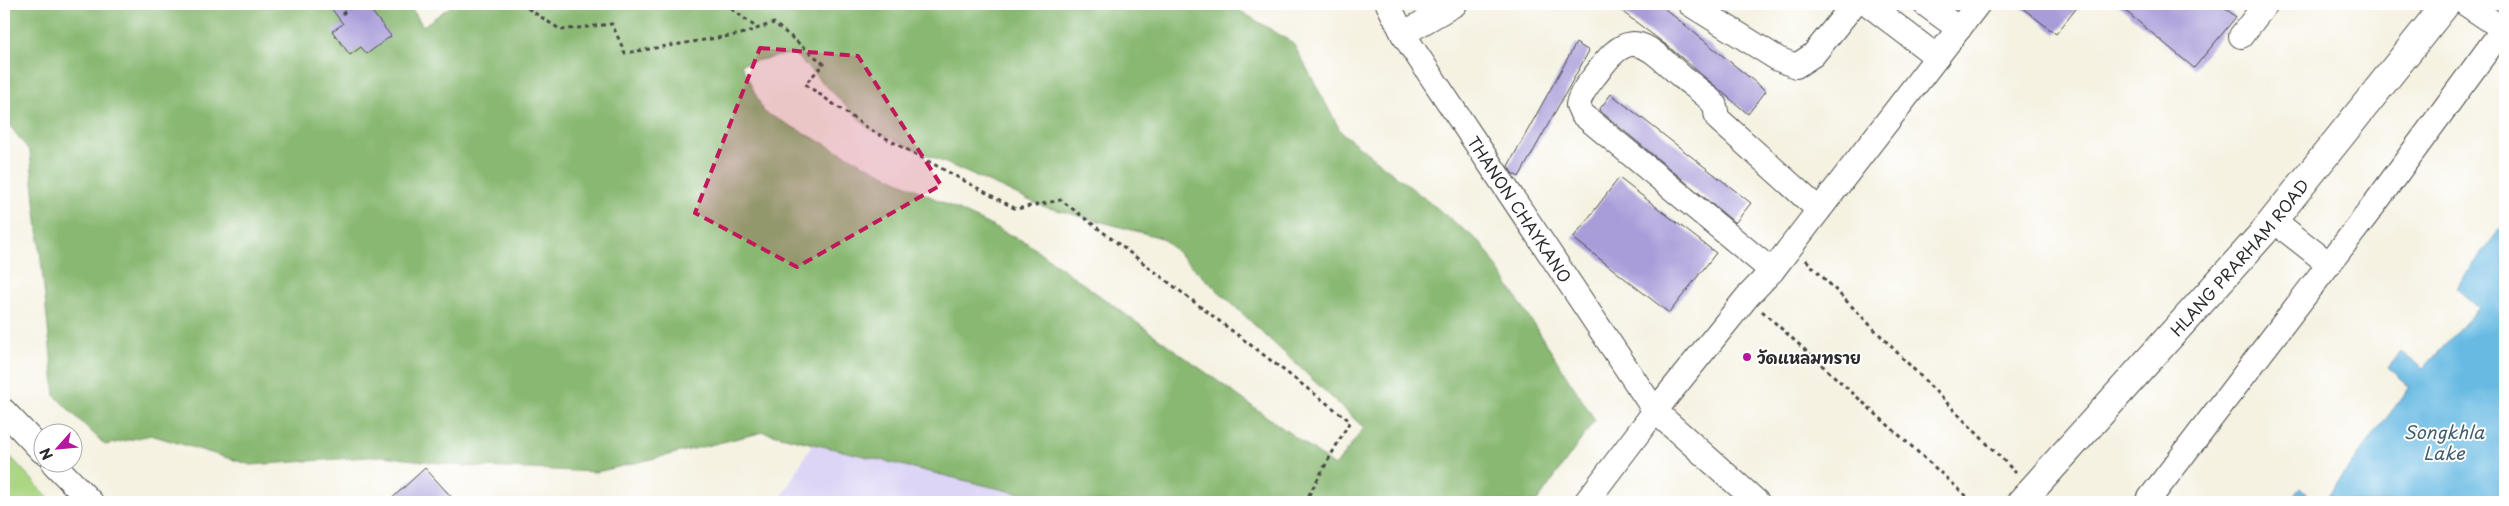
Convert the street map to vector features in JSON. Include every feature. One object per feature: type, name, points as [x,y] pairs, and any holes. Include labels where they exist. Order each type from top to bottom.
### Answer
[{"type":"main road","name":"HLANG PRARHAM ROAD","points":[[2027,496],[2273,220],[2446,4]]},
{"type":"street","name":"THANON CHAYKANO","points":[[1388,4],[1403,34],[1655,411],[1757,502]]},
{"type":"street","points":[[1403,34],[1455,4]]},
{"type":"street","points":[[1690,4],[1778,59],[1796,66],[1813,55],[1854,4]]},
{"type":"street","points":[[1868,4],[1937,57]]},
{"type":"street","points":[[1925,4],[1959,29]]},
{"type":"street","points":[[1586,502],[1655,411],[1747,297],[1772,271],[1792,246],[1978,4]]},
{"type":"street","points":[[2241,36],[2266,4]]},
{"type":"street","points":[[2147,502],[2329,264],[2504,27],[2466,4]]},
{"type":"street","points":[[1772,271],[1582,114],[1578,105],[1581,96],[1611,53],[1621,46],[1634,44],[1653,51],[1714,104],[1718,119],[1819,210]]},
{"type":"street","points":[[2273,220],[2329,264]]},
{"type":"street","points":[[4,411],[32,440]]},
{"type":"street","points":[[64,474],[92,502]]},
{"type":"path","points":[[342,14],[355,4]]},
{"type":"path","points":[[521,4],[561,30],[612,24],[624,53],[741,34],[774,23],[824,64],[805,84],[869,129],[1016,209],[1061,200],[1350,421],[1305,502]]},
{"type":"path","points":[[725,4],[757,28]]},
{"type":"path","points":[[1792,246],[2027,496]]},
{"type":"path","points":[[1747,297],[1973,502]]},
{"type":"highlighted area","points":[[760,48],[858,56],[941,185],[797,267],[695,213]]},
{"type":"shaded area","points":[[812,444],[1054,502],[779,502]]},
{"type":"green space","points":[[4,4],[409,4],[423,26],[454,4],[1229,4],[1293,43],[1341,132],[1482,244],[1595,420],[1537,502],[1054,502],[764,432],[597,472],[464,466],[382,456],[251,465],[151,435],[105,445],[55,396],[30,152],[4,118]],"holes":[[[793,53],[869,129],[1042,206],[1162,238],[1364,428],[1335,466],[1027,243],[863,164],[764,112],[741,64]]]},
{"type":"green space","points":[[4,450],[53,502],[4,502]]},
{"type":"water","name":"Songkhla Lake","points":[[2505,222],[2505,502],[2323,502],[2410,387],[2388,368],[2401,352],[2423,369],[2479,308],[2456,288]]},
{"type":"water","points":[[2300,488],[2315,502],[2288,502]]},
{"type":"building","points":[[328,4],[366,4],[391,36],[367,54],[361,47],[350,55],[332,31],[343,24]]},
{"type":"building","points":[[1612,4],[1659,4],[1766,91],[1748,114],[1669,47]]},
{"type":"building","points":[[2017,4],[2080,4],[2056,34]]},
{"type":"building","points":[[2117,4],[2220,4],[2236,17],[2194,68]]},
{"type":"building","points":[[1576,43],[1589,51],[1519,177],[1512,173],[1508,166]]},
{"type":"building","points":[[1611,94],[1751,203],[1735,223],[1599,110]]},
{"type":"building","points":[[1619,178],[1716,253],[1669,313],[1573,238]]},
{"type":"building","points":[[425,468],[456,502],[388,502]]},
{"type":"place","name":"วัดแหลมทราย","points":[[1747,357]]}]
